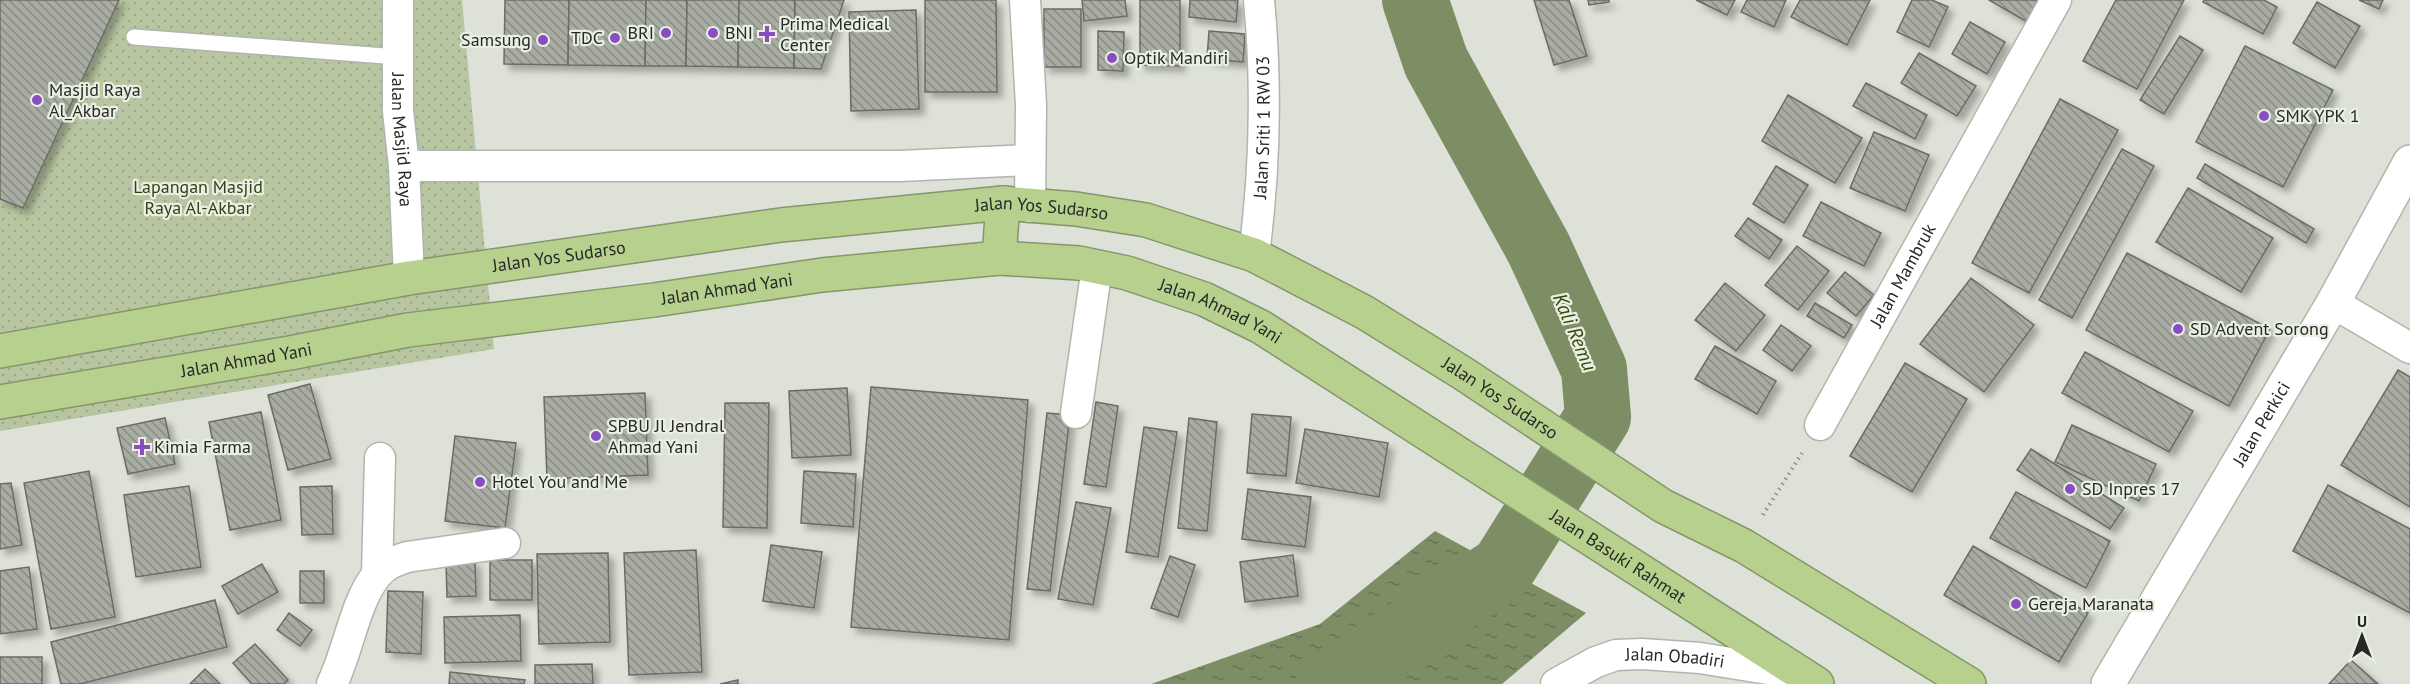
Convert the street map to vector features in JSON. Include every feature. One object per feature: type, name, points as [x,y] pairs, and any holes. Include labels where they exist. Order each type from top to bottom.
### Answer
[{"type":"highway","name":"Jalan Yos Sudarso","points":[[0,351],[409,278],[781,225],[1017,205],[1076,209],[1146,220],[1254,255],[1364,312],[1464,374],[1663,506],[1744,546],[1969,684]]},
{"type":"highway","points":[[999,258],[1017,205]]},
{"type":"highway","name":"Jalan Ahmad Yani","points":[[0,402],[290,353],[408,330],[654,300],[822,275],[999,258],[1079,263],[1127,273],[1204,299],[1261,327],[1419,429]]},
{"type":"highway","name":"Jalan Basuki Rahmat","points":[[1419,429],[1808,679]]},
{"type":"street","name":"Jalan Masjid Raya","points":[[398,0],[398,111],[404,166],[409,278]]},
{"type":"street","points":[[1017,205],[1029,160],[1031,105],[1025,0]]},
{"type":"street","name":"Jalan Sriti 1 RW 03","points":[[1254,255],[1259,216],[1264,127],[1259,0]]},
{"type":"street","name":"Jalan Mambruk","points":[[1820,424],[2056,0]]},
{"type":"street","points":[[404,166],[889,166],[1029,160]]},
{"type":"street","name":"Jalan Perkici","points":[[2108,684],[2333,303],[2410,162]]},
{"type":"street","points":[[1076,413],[1097,267]]},
{"type":"street","points":[[2333,303],[2410,348]]},
{"type":"street","points":[[377,574],[380,458]]},
{"type":"street","points":[[332,684],[367,592],[377,574],[392,562],[407,557],[505,543]]},
{"type":"street","name":"Jalan Obadiri","points":[[1556,684],[1596,662],[1616,655],[1642,654],[1700,658],[1808,679]]},
{"type":"lane","points":[[134,37],[398,57]]},
{"type":"path","points":[[1744,546],[1820,424]]},
{"type":"green space","name":"Lapangan Masjid Raya Al-Akbar","points":[[0,0],[462,0],[494,349],[0,431]]},
{"type":"water","points":[[1435,531],[1586,613],[1502,684],[1151,684],[1320,624]]},
{"type":"building","name":"Masjid Raya Al_Akbar","points":[[0,0],[119,0],[23,208],[0,199]]},
{"type":"building","points":[[505,0],[569,0],[568,65],[504,64]]},
{"type":"building","points":[[569,0],[646,0],[645,66],[568,65]]},
{"type":"building","name":"BRI","points":[[646,0],[687,0],[686,66],[645,66]]},
{"type":"building","name":"BNI","points":[[687,0],[739,0],[738,67],[686,66]]},
{"type":"building","name":"Prima Medical Center","points":[[739,0],[795,0],[794,68],[738,67]]},
{"type":"building","points":[[795,0],[844,0],[821,69],[794,68]]},
{"type":"building","points":[[925,0],[996,0],[997,92],[925,92]]},
{"type":"building","points":[[1082,0],[1125,0],[1127,16],[1084,21]]},
{"type":"building","points":[[1140,0],[1180,0],[1180,66],[1140,65]]},
{"type":"building","points":[[1190,0],[1238,0],[1236,22],[1189,17]]},
{"type":"building","points":[[1534,0],[1569,0],[1587,56],[1554,65]]},
{"type":"building","points":[[1588,0],[1609,0],[1609,2],[1589,5]]},
{"type":"building","points":[[1696,0],[1735,0],[1727,15]]},
{"type":"building","points":[[1747,0],[1786,0],[1774,27],[1741,12]]},
{"type":"building","points":[[1800,0],[1870,0],[1847,45],[1791,17]]},
{"type":"building","points":[[1912,0],[1932,0],[1948,7],[1929,47],[1897,32]]},
{"type":"building","points":[[1989,0],[2043,0],[2029,23]]},
{"type":"building","points":[[2116,0],[2184,0],[2137,89],[2083,61]]},
{"type":"building","points":[[2204,0],[2264,0],[2277,7],[2263,34],[2203,2]]},
{"type":"building","points":[[2359,0],[2383,0],[2379,9]]},
{"type":"building","points":[[2317,2],[2360,26],[2335,68],[2293,43]]},
{"type":"building","points":[[1044,9],[1081,9],[1081,67],[1044,67]]},
{"type":"building","points":[[916,10],[919,109],[851,111],[849,12]]},
{"type":"building","points":[[1970,22],[2005,42],[1987,74],[1952,54]]},
{"type":"building","points":[[1098,31],[1124,32],[1123,71],[1098,70]]},
{"type":"building","points":[[1209,31],[1245,34],[1243,62],[1207,59]]},
{"type":"building","points":[[2180,36],[2203,50],[2164,114],[2140,100]]},
{"type":"building","name":"SMK YPK 1","points":[[2245,46],[2333,90],[2283,187],[2196,142]]},
{"type":"building","points":[[1919,53],[1976,86],[1957,116],[1901,83]]},
{"type":"building","points":[[1866,83],[1927,115],[1915,139],[1853,106]]},
{"type":"building","points":[[1788,95],[1862,138],[1835,183],[1762,141]]},
{"type":"building","points":[[2060,99],[2118,130],[2029,293],[1972,263]]},
{"type":"building","points":[[1874,132],[1929,155],[1905,211],[1850,188]]},
{"type":"building","points":[[2122,149],[2154,166],[2072,318],[2039,300]]},
{"type":"building","points":[[2205,164],[2314,229],[2306,243],[2197,178]]},
{"type":"building","points":[[1776,166],[1808,185],[1784,223],[1753,204]]},
{"type":"building","points":[[2188,188],[2273,238],[2241,292],[2156,242]]},
{"type":"building","points":[[1821,202],[1881,233],[1864,266],[1803,236]]},
{"type":"building","points":[[1748,218],[1782,240],[1769,259],[1735,236]]},
{"type":"building","points":[[1797,246],[1829,271],[1798,310],[1765,285]]},
{"type":"building","name":"SD Advent Sorong","points":[[2127,253],[2270,329],[2229,406],[2086,330]]},
{"type":"building","points":[[1845,272],[1874,295],[1856,316],[1827,293]]},
{"type":"building","points":[[1971,278],[2034,325],[1984,392],[1920,344]]},
{"type":"building","points":[[1725,283],[1765,315],[1736,351],[1695,320]]},
{"type":"building","points":[[1815,303],[1852,325],[1844,338],[1807,316]]},
{"type":"building","points":[[1781,325],[1811,346],[1792,371],[1763,350]]},
{"type":"building","points":[[1715,346],[1776,381],[1757,414],[1695,379]]},
{"type":"building","points":[[2085,352],[2193,411],[2169,452],[2062,393]]},
{"type":"building","points":[[1905,363],[1967,399],[1912,492],[1850,456]]},
{"type":"building","points":[[2398,370],[2410,377],[2410,507],[2341,465]]},
{"type":"building","points":[[310,384],[331,459],[288,470],[268,395]]},
{"type":"building","points":[[871,387],[1028,400],[1009,640],[851,627]]},
{"type":"building","points":[[847,388],[851,455],[792,458],[789,391]]},
{"type":"building","name":"SPBU Jl Jendral Ahmad Yani","points":[[645,393],[648,475],[547,479],[544,397]]},
{"type":"building","points":[[1096,402],[1118,406],[1106,487],[1084,484]]},
{"type":"building","points":[[725,403],[769,403],[767,528],[723,527]]},
{"type":"building","points":[[261,412],[281,520],[230,530],[209,422]]},
{"type":"building","points":[[1047,413],[1070,415],[1050,591],[1027,589]]},
{"type":"building","points":[[1252,414],[1291,417],[1286,476],[1247,473]]},
{"type":"building","points":[[165,418],[175,464],[128,474],[117,428]]},
{"type":"building","points":[[1189,418],[1217,422],[1207,531],[1178,528]]},
{"type":"building","points":[[2072,425],[2156,464],[2139,501],[2055,462]]},
{"type":"building","points":[[1144,427],[1177,432],[1158,557],[1126,552]]},
{"type":"building","points":[[1305,429],[1388,443],[1379,497],[1296,483]]},
{"type":"building","name":"Hotel You and Me","points":[[455,436],[516,443],[505,528],[445,521]]},
{"type":"building","name":"SD Inpres 17","points":[[2031,449],[2124,508],[2110,529],[2017,470]]},
{"type":"building","points":[[89,471],[115,617],[51,629],[24,483]]},
{"type":"building","points":[[804,471],[856,474],[853,527],[801,523]]},
{"type":"building","points":[[11,483],[22,545],[0,549],[0,484]]},
{"type":"building","points":[[2328,485],[2410,529],[2410,613],[2293,551]]},
{"type":"building","points":[[189,486],[201,567],[136,577],[124,495]]},
{"type":"building","points":[[332,486],[333,534],[302,535],[300,487]]},
{"type":"building","points":[[1248,489],[1311,497],[1305,547],[1242,539]]},
{"type":"building","points":[[2016,492],[2110,541],[2086,588],[1990,538]]},
{"type":"building","points":[[1076,502],[1111,508],[1093,605],[1058,599]]},
{"type":"building","points":[[771,545],[822,552],[814,608],[763,601]]},
{"type":"building","name":"Gereja Maranata","points":[[1973,546],[2088,613],[2059,662],[1944,595]]},
{"type":"building","points":[[696,550],[702,672],[629,675],[624,553]]},
{"type":"building","points":[[608,553],[610,642],[539,644],[537,554]]},
{"type":"building","points":[[1293,555],[1298,596],[1245,602],[1240,562]]},
{"type":"building","points":[[1170,556],[1195,565],[1178,617],[1151,608]]},
{"type":"building","points":[[490,560],[532,560],[532,600],[490,600]]},
{"type":"building","points":[[475,561],[476,596],[447,597],[446,562]]},
{"type":"building","points":[[262,564],[278,592],[238,614],[222,586]]},
{"type":"building","points":[[29,567],[37,629],[0,634],[0,571]]},
{"type":"building","points":[[300,571],[324,571],[324,603],[300,603]]},
{"type":"building","points":[[388,591],[423,592],[421,654],[386,652]]},
{"type":"building","points":[[215,600],[227,647],[80,684],[61,684],[51,642]]},
{"type":"building","points":[[289,613],[312,630],[300,646],[277,630]]},
{"type":"building","points":[[520,615],[521,661],[445,663],[444,617]]},
{"type":"building","points":[[255,644],[288,680],[284,684],[252,684],[233,663]]},
{"type":"building","points":[[0,657],[42,657],[42,684],[0,684]]},
{"type":"building","points":[[2351,660],[2378,684],[2329,684]]},
{"type":"building","points":[[592,664],[593,684],[535,684],[535,665]]},
{"type":"building","points":[[205,669],[220,684],[190,684]]},
{"type":"building","points":[[450,672],[525,680],[524,684],[449,684]]},
{"type":"building","points":[[738,680],[738,684],[720,684]]},
{"type":"waterway","name":"Kali Remu","points":[[1329,684],[1503,568],[1598,417],[1594,369],[1539,249],[1436,62],[1415,0]]},
{"type":"place","name":"BRI","points":[[666,33]]},
{"type":"place","name":"BNI","points":[[713,33]]},
{"type":"place","name":"Prima Medical Center","points":[[767,34]]},
{"type":"place","name":"TDC","points":[[615,38]]},
{"type":"place","name":"Samsung","points":[[543,40]]},
{"type":"place","name":"Optik Mandiri","points":[[1112,58]]},
{"type":"place","name":"Masjid Raya Al_Akbar","points":[[37,100]]},
{"type":"place","name":"SMK YPK 1","points":[[2264,116]]},
{"type":"place","name":"SD Advent Sorong","points":[[2178,329]]},
{"type":"place","name":"SPBU Jl Jendral Ahmad Yani","points":[[596,436]]},
{"type":"place","name":"Kimia Farma","points":[[142,447]]},
{"type":"place","name":"Hotel You and Me","points":[[480,482]]},
{"type":"place","name":"SD Inpres 17","points":[[2070,489]]},
{"type":"place","name":"Gereja Maranata","points":[[2016,604]]}]
